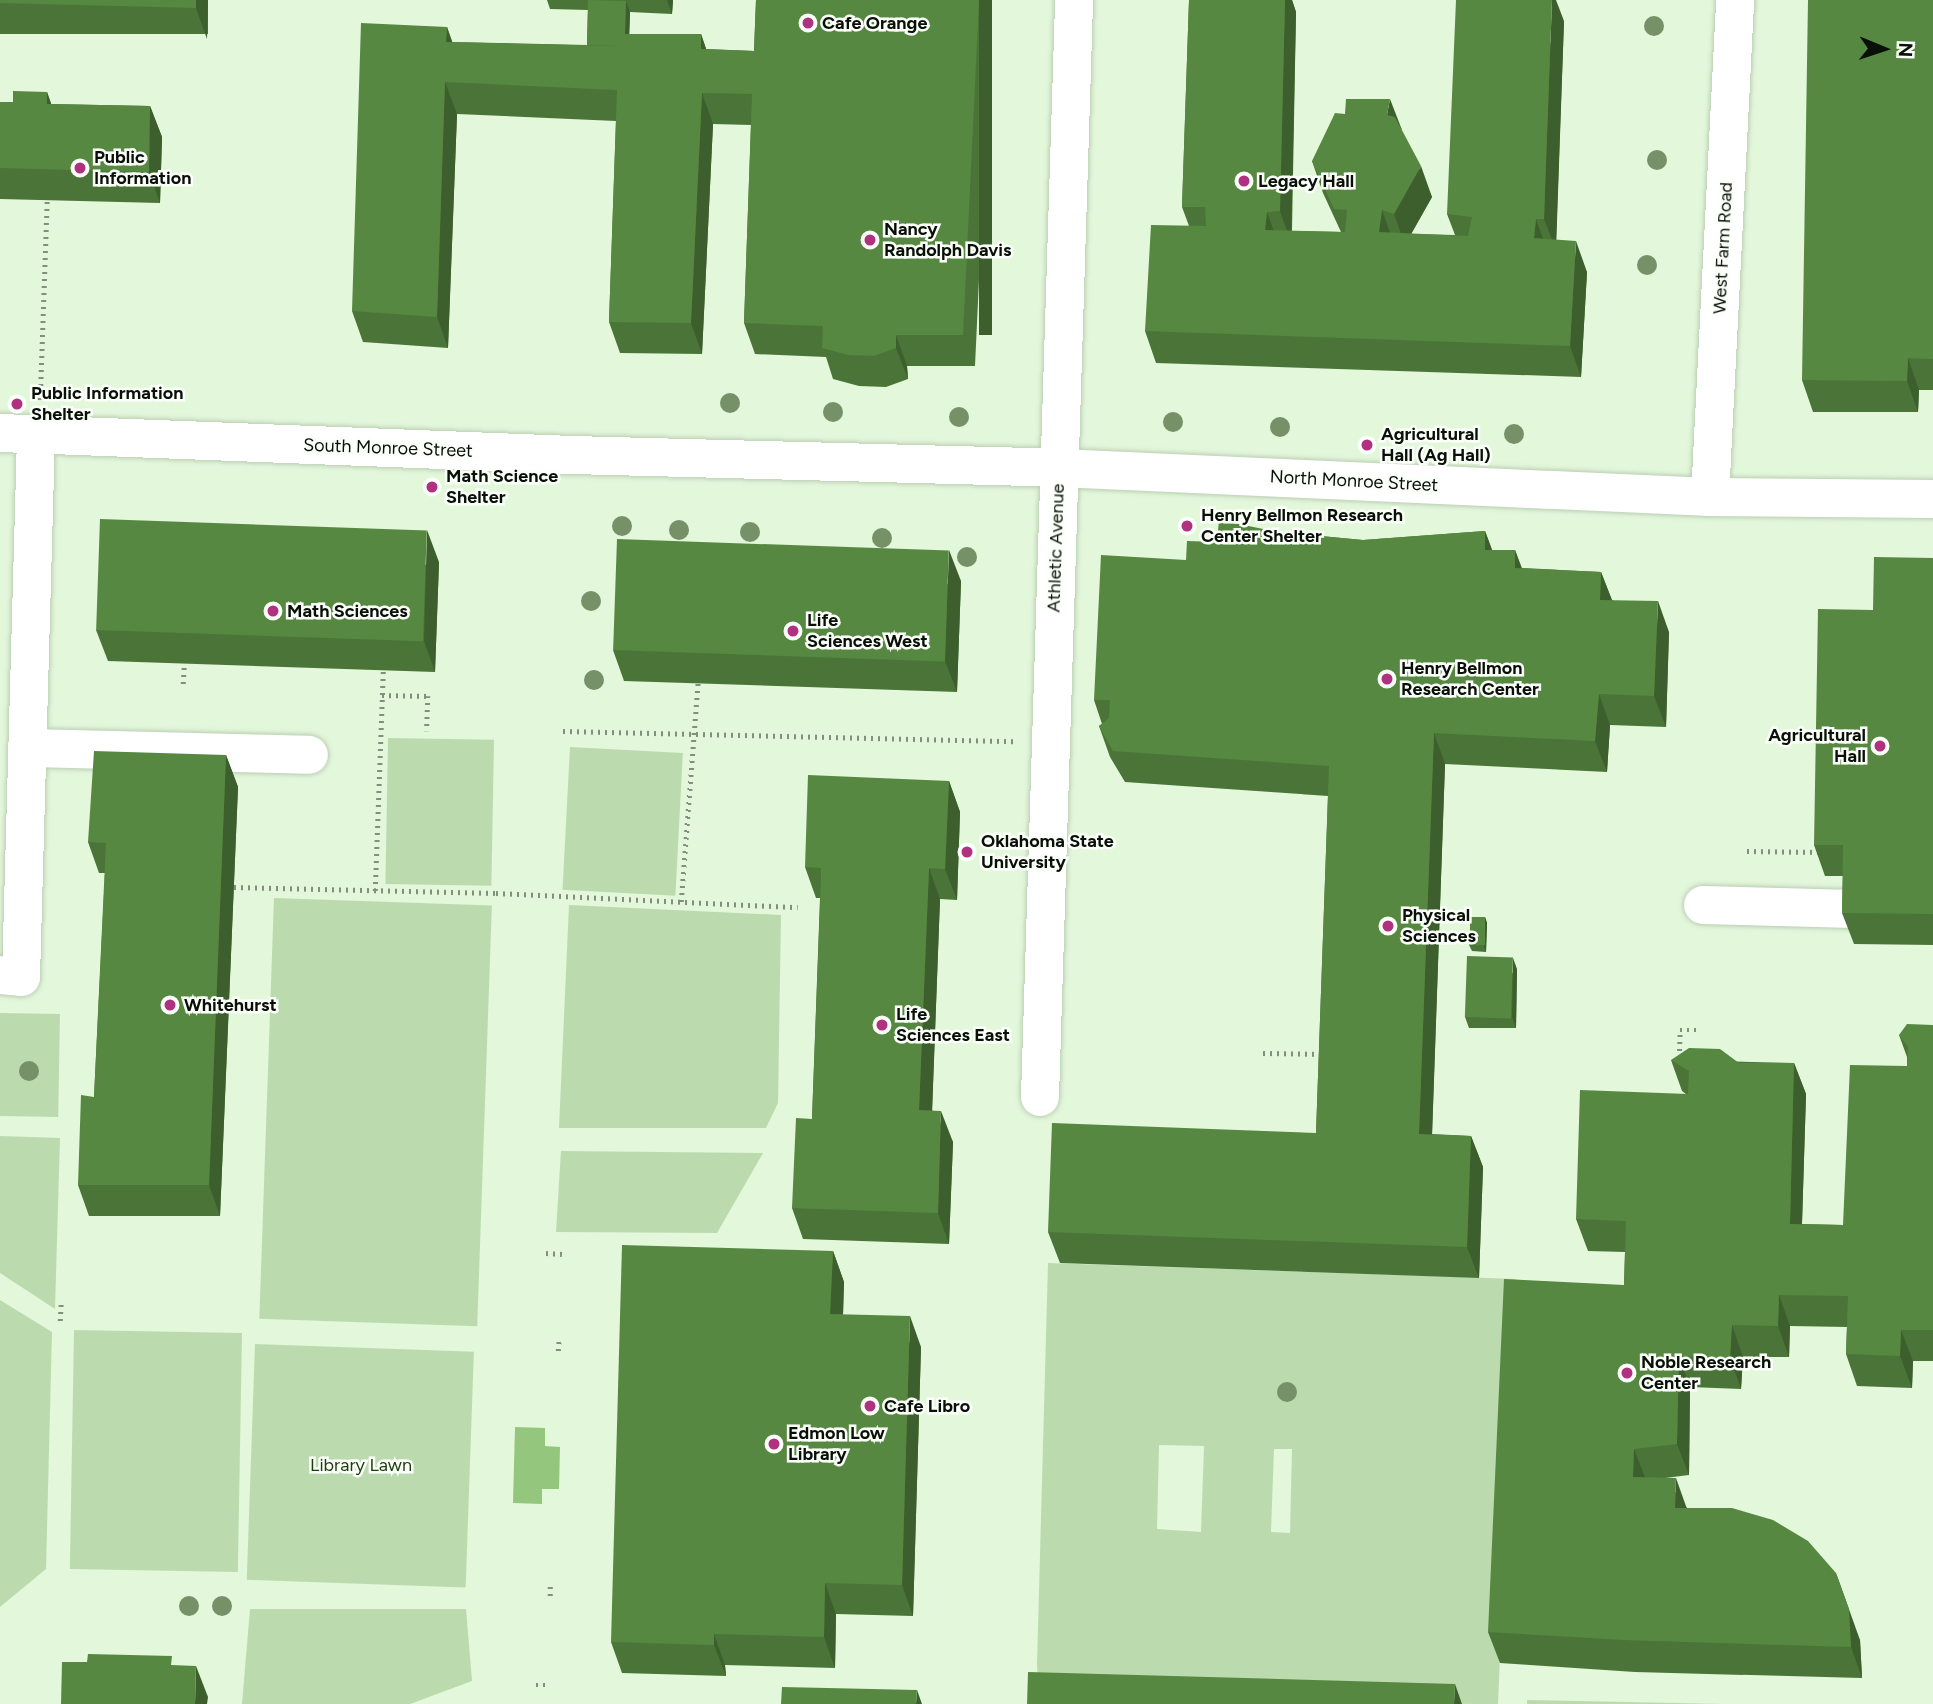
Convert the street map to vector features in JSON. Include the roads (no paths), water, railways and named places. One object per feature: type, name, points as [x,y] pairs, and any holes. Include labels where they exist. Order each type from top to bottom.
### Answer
[{"type":"street","name":"Athletic Avenue","points":[[1040,1097],[1074,0]]},
{"type":"street","name":"West Farm Road","points":[[1710,496],[1735,0]]},
{"type":"street","name":"South Monroe Street","points":[[25,424],[775,461]]},
{"type":"street","points":[[0,975],[21,977],[29,748],[25,424]]},
{"type":"street","name":"North Monroe Street","points":[[775,461],[1059,468],[1710,496],[1933,499]]},
{"type":"street","points":[[29,748],[309,755]]},
{"type":"street","points":[[1703,905],[1854,909]]},
{"type":"place","name":"Cafe Orange","points":[[808,23]]},
{"type":"place","name":"Public Information","points":[[80,168]]},
{"type":"place","name":"Legacy Hall","points":[[1244,181]]},
{"type":"place","name":"Nancy Randolph Davis","points":[[870,240]]},
{"type":"place","name":"Public Information Shelter","points":[[17,404]]},
{"type":"place","name":"Agricultural Hall (Ag Hall)","points":[[1367,445]]},
{"type":"place","name":"Math Science Shelter","points":[[432,487]]},
{"type":"place","name":"Henry Bellmon Research Center Shelter","points":[[1187,526]]},
{"type":"place","name":"Math Sciences","points":[[273,611]]},
{"type":"place","name":"Life Sciences West","points":[[793,631]]},
{"type":"place","name":"Henry Bellmon Research Center","points":[[1387,679]]},
{"type":"place","name":"Agricultural Hall","points":[[1880,746]]},
{"type":"place","name":"Oklahoma State University","points":[[967,852]]},
{"type":"place","name":"Physical Sciences","points":[[1388,926]]},
{"type":"place","name":"Whitehurst","points":[[170,1005]]},
{"type":"place","name":"Life Sciences East","points":[[882,1025]]},
{"type":"place","name":"Noble Research Center","points":[[1627,1373]]},
{"type":"place","name":"Cafe Libro","points":[[870,1406]]},
{"type":"place","name":"Edmon Low Library","points":[[774,1444]]},
{"type":"park label","name":"Library Lawn","points":[[361,1465]]}]
